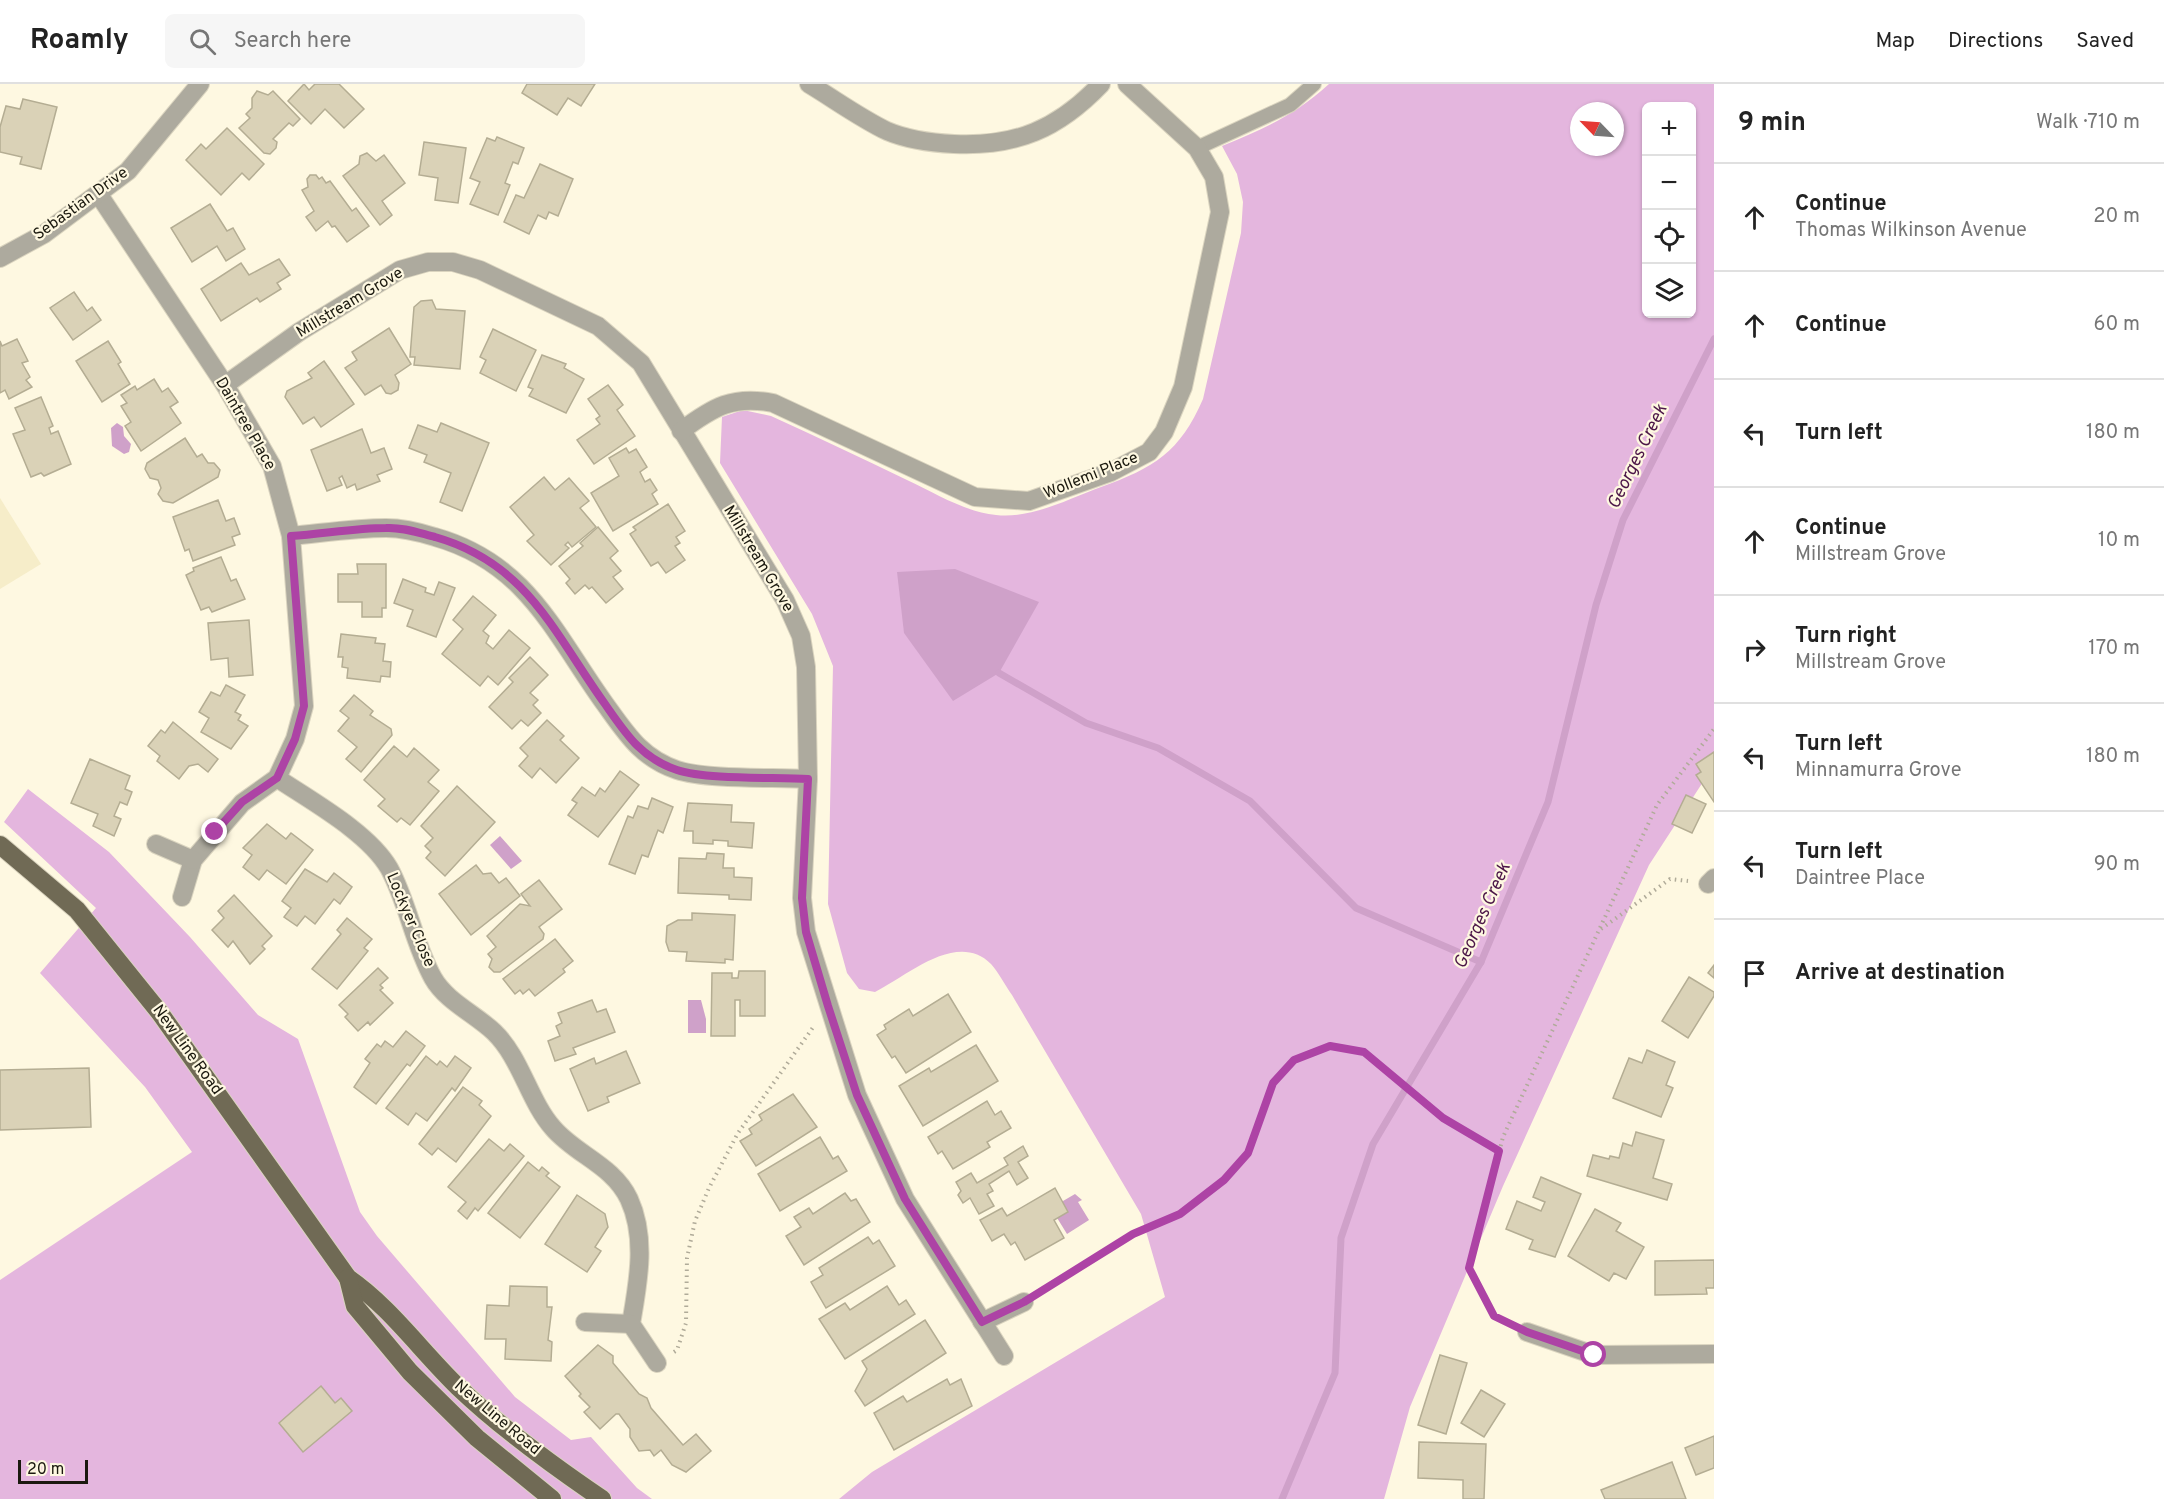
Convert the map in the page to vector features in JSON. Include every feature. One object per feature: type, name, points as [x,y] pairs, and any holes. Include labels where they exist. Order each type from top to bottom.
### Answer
[{"type":"main road","name":"New Line Road","points":[[0,845],[77,910],[160,1012],[348,1278],[370,1293],[459,1388],[516,1438],[602,1499]]},
{"type":"main road","name":"New Line Road","points":[[348,1278],[355,1306],[410,1372],[477,1438],[552,1499]]},
{"type":"street","name":"Sebastian Drive","points":[[0,258],[44,234],[99,195],[128,171],[200,84]]},
{"type":"street","points":[[808,84],[888,131],[932,143],[986,146],[1028,136],[1060,120],[1101,84]]},
{"type":"street","name":"Wollemi Place","points":[[681,431],[704,414],[733,401],[752,399],[773,404],[975,497],[1000,501],[1029,501],[1111,472],[1149,452],[1164,432],[1183,387],[1220,212],[1214,177],[1197,148],[1127,84]]},
{"type":"street","name":"Daintree Place","points":[[99,195],[225,385],[272,466],[291,536],[304,706],[295,739],[277,778]]},
{"type":"street","name":"Millstream Grove","points":[[225,385],[299,332],[400,270],[428,262],[453,262],[480,270],[598,326],[614,337],[641,363],[785,600],[801,636],[807,667],[808,779],[802,898],[806,932],[857,1095],[905,1199],[1004,1356]]},
{"type":"street","points":[[291,536],[387,528],[415,531],[459,545],[498,566],[515,579],[537,605],[635,747],[677,770],[699,774],[808,779]]},
{"type":"street","points":[[182,897],[193,860],[242,802],[277,778]]},
{"type":"street","name":"Lockyer Close","points":[[277,778],[342,823],[379,854],[406,907],[434,979],[463,1008],[495,1033],[512,1055],[553,1128],[614,1177],[628,1198],[637,1222],[639,1248],[638,1283],[631,1324]]},
{"type":"street","points":[[156,843],[193,860]]},
{"type":"street","points":[[982,1322],[1024,1302]]},
{"type":"street","points":[[585,1322],[631,1324],[657,1363]]},
{"type":"street","points":[[1527,1332],[1594,1355],[1714,1354]]},
{"type":"lane","points":[[1197,148],[1290,105],[1314,84]]},
{"type":"path","points":[[1527,1332],[1494,1316],[1469,1268],[1503,1137],[1658,804],[1714,729]]},
{"type":"path","points":[[1601,930],[1670,879],[1711,881]]},
{"type":"path","points":[[657,1363],[677,1350],[686,1323],[687,1258],[695,1221],[709,1188],[738,1133],[828,1006]]},
{"type":"path","points":[[1024,1302],[1133,1234],[1180,1214],[1224,1180],[1248,1153],[1273,1083],[1294,1060],[1330,1046],[1364,1052],[1443,1118],[1499,1151]]},
{"type":"shaded area","points":[[1329,84],[1714,84],[1714,765],[1649,865],[1503,1186],[1410,1407],[1384,1499],[839,1499],[872,1472],[1165,1297],[1141,1214],[1012,995],[991,964],[978,955],[963,952],[948,954],[932,959],[875,992],[859,989],[847,973],[828,904],[833,666],[812,614],[720,463],[722,417],[743,410],[771,416],[950,501],[973,510],[996,515],[1036,511],[1136,473],[1163,456],[1175,445],[1203,399],[1241,233],[1243,202],[1237,174],[1222,146],[1252,134],[1304,104]]},
{"type":"shaded area","points":[[117,423],[123,427],[124,436],[131,444],[129,452],[124,454],[112,446],[111,428]]},
{"type":"shaded area","points":[[0,498],[41,564],[0,589]]},
{"type":"shaded area","points":[[955,569],[1039,602],[999,673],[953,701],[904,633],[897,572]]},
{"type":"shaded area","points":[[28,789],[109,852],[190,937],[258,1015],[298,1039],[360,1212],[377,1236],[515,1397],[571,1440],[591,1437],[637,1488],[652,1499],[0,1499],[0,1280],[192,1152],[145,1087],[40,973],[96,908],[4,822]]},
{"type":"shaded area","points":[[500,836],[522,861],[511,869],[490,845]]},
{"type":"shaded area","points":[[688,1000],[701,1000],[706,1019],[706,1033],[688,1033]]},
{"type":"shaded area","points":[[1075,1194],[1082,1200],[1078,1202],[1089,1220],[1067,1234],[1051,1208]]},
{"type":"building","points":[[304,84],[309,90],[315,84],[339,84],[364,109],[344,128],[325,109],[311,124],[288,101]]},
{"type":"building","points":[[527,84],[595,84],[581,106],[568,98],[557,115],[522,93]]},
{"type":"building","points":[[257,91],[268,95],[273,91],[300,119],[293,126],[289,123],[273,139],[277,142],[276,148],[270,154],[264,153],[239,128],[250,118],[246,114],[252,108],[252,98]]},
{"type":"building","points":[[23,99],[57,107],[41,169],[20,164],[22,157],[0,152],[0,127],[6,106],[20,109]]},
{"type":"building","points":[[227,128],[264,164],[249,180],[242,173],[221,195],[186,160],[201,144],[206,149]]},
{"type":"building","points":[[497,137],[524,148],[518,164],[513,162],[505,183],[510,185],[498,215],[470,204],[480,182],[470,178],[487,138],[495,141]]},
{"type":"building","points":[[424,142],[466,148],[458,203],[435,200],[438,178],[419,175]]},
{"type":"building","points":[[367,153],[376,161],[384,155],[405,183],[382,201],[392,215],[380,225],[343,176],[359,164],[360,156]]},
{"type":"building","points":[[540,164],[573,179],[558,216],[549,212],[546,219],[538,215],[529,234],[504,222],[516,195],[524,198]]},
{"type":"building","points":[[310,175],[316,175],[319,179],[322,177],[326,183],[330,181],[352,211],[356,208],[369,226],[347,242],[335,226],[332,227],[328,221],[316,231],[306,217],[314,211],[302,190],[308,187],[307,179]]},
{"type":"building","points":[[210,204],[227,231],[233,228],[245,249],[226,261],[217,246],[192,262],[171,228]]},
{"type":"building","points":[[279,259],[290,275],[277,283],[281,289],[260,302],[257,298],[221,321],[201,289],[241,263],[249,275]]},
{"type":"building","points":[[74,292],[87,311],[92,307],[101,320],[73,340],[50,308]]},
{"type":"building","points":[[432,300],[436,309],[465,311],[460,369],[414,365],[415,357],[410,357],[414,307],[421,301]]},
{"type":"building","points":[[389,328],[411,364],[395,375],[399,383],[398,390],[391,394],[386,393],[381,385],[365,395],[345,368],[357,360],[352,352]]},
{"type":"building","points":[[493,329],[536,350],[516,391],[480,373],[486,360],[480,357]]},
{"type":"building","points":[[17,339],[28,361],[22,363],[30,377],[26,380],[32,387],[9,399],[5,390],[0,393],[0,341],[2,346]]},
{"type":"building","points":[[108,341],[121,362],[118,364],[130,384],[102,402],[76,361]]},
{"type":"building","points":[[542,355],[566,364],[564,368],[584,379],[566,413],[529,396],[533,389],[528,387]]},
{"type":"building","points":[[324,361],[354,404],[321,427],[314,417],[303,424],[285,397],[287,391],[312,378],[308,373]]},
{"type":"building","points":[[154,379],[162,392],[168,388],[178,402],[170,407],[181,423],[141,451],[125,426],[131,422],[121,406],[127,403],[121,395],[135,386],[137,390]]},
{"type":"building","points":[[608,385],[623,405],[617,410],[635,436],[594,464],[577,440],[600,424],[596,419],[600,416],[588,399]]},
{"type":"building","points":[[41,397],[53,426],[49,428],[51,434],[58,431],[71,464],[44,476],[41,473],[31,477],[13,434],[25,430],[15,408]]},
{"type":"building","points":[[441,423],[489,443],[462,511],[440,502],[451,473],[424,462],[427,455],[409,448],[418,425],[437,432]]},
{"type":"building","points":[[362,429],[371,453],[384,448],[392,469],[377,475],[380,481],[357,490],[355,484],[347,488],[342,476],[339,478],[342,485],[327,491],[311,450]]},
{"type":"building","points":[[185,438],[197,457],[202,454],[208,463],[214,463],[220,470],[218,477],[173,503],[163,501],[158,494],[161,488],[158,480],[150,478],[145,469],[147,463]]},
{"type":"building","points":[[626,448],[629,453],[636,449],[647,467],[640,472],[645,482],[650,479],[657,490],[652,494],[658,504],[613,531],[591,493],[619,476],[609,458]]},
{"type":"building","points":[[544,477],[555,490],[569,478],[589,501],[580,508],[596,527],[572,547],[568,542],[565,545],[569,548],[551,565],[527,541],[534,535],[510,507]]},
{"type":"building","points":[[218,500],[226,521],[234,518],[240,534],[232,537],[235,545],[193,561],[189,549],[185,551],[173,517]]},
{"type":"building","points":[[668,504],[685,531],[676,537],[680,543],[675,546],[685,560],[666,573],[658,562],[651,566],[630,534],[636,530],[633,527]]},
{"type":"building","points":[[598,527],[618,551],[610,558],[621,571],[613,577],[623,589],[606,603],[592,587],[589,589],[585,585],[575,594],[566,583],[570,579],[559,566],[583,546],[580,543]]},
{"type":"building","points":[[221,557],[231,581],[236,579],[245,599],[212,612],[209,607],[201,610],[186,575],[194,571],[193,568]]},
{"type":"building","points":[[357,564],[386,564],[386,608],[382,608],[382,617],[362,617],[362,602],[338,602],[338,574],[358,574]]},
{"type":"building","points":[[403,579],[426,588],[425,592],[434,595],[439,582],[455,588],[436,637],[407,626],[413,610],[394,603]]},
{"type":"building","points":[[473,596],[496,615],[483,631],[489,636],[486,643],[493,649],[509,630],[530,648],[498,685],[488,676],[480,686],[442,654],[463,629],[453,620]]},
{"type":"building","points":[[249,620],[253,675],[229,677],[228,658],[211,660],[208,623]]},
{"type":"building","points":[[341,634],[376,638],[375,643],[385,644],[383,661],[391,662],[390,677],[381,676],[380,682],[347,678],[348,668],[342,667],[343,657],[338,657]]},
{"type":"building","points":[[530,657],[548,675],[530,693],[538,700],[533,705],[541,713],[528,726],[521,720],[512,729],[489,707],[513,682],[509,678]]},
{"type":"building","points":[[226,685],[245,695],[235,712],[241,715],[238,720],[248,726],[231,749],[201,732],[209,718],[199,712],[211,692],[220,696]]},
{"type":"building","points":[[354,695],[373,711],[370,715],[391,729],[392,735],[361,772],[346,759],[357,747],[338,731],[349,718],[340,711]]},
{"type":"building","points":[[547,720],[564,736],[560,740],[579,758],[556,783],[540,768],[532,778],[519,766],[528,756],[520,748]]},
{"type":"building","points":[[173,722],[218,759],[208,772],[198,764],[189,766],[179,779],[157,761],[160,756],[148,746],[161,730],[165,733]]},
{"type":"building","points":[[394,746],[407,757],[414,748],[439,770],[428,782],[439,791],[410,825],[401,818],[397,822],[378,806],[385,799],[364,780]]},
{"type":"building","points":[[1714,752],[1714,802],[1696,775],[1701,772],[1696,764]]},
{"type":"building","points":[[90,759],[130,776],[125,789],[132,792],[127,805],[120,802],[114,816],[121,819],[114,836],[93,826],[98,814],[71,803]]},
{"type":"building","points":[[620,771],[639,785],[598,837],[568,815],[577,803],[572,800],[582,787],[595,796],[600,788],[605,792]]},
{"type":"building","points":[[457,786],[495,822],[445,876],[426,858],[431,852],[425,846],[433,838],[421,826]]},
{"type":"building","points":[[1686,795],[1706,804],[1692,833],[1672,824]]},
{"type":"building","points":[[652,798],[673,807],[663,833],[658,830],[648,857],[642,855],[635,874],[609,864],[628,816],[633,818],[638,806],[648,809]]},
{"type":"building","points":[[688,803],[732,805],[731,822],[754,823],[752,848],[728,846],[728,841],[713,840],[713,844],[693,843],[693,831],[684,831]]},
{"type":"building","points":[[267,824],[286,839],[291,833],[313,850],[286,884],[267,870],[259,880],[243,867],[252,855],[243,848]]},
{"type":"building","points":[[707,853],[724,854],[723,868],[734,868],[734,877],[752,878],[751,900],[729,899],[729,895],[678,893],[679,858],[706,859]]},
{"type":"building","points":[[476,865],[483,874],[491,873],[499,883],[506,878],[520,896],[471,935],[439,894]]},
{"type":"building","points":[[305,869],[327,882],[334,873],[352,887],[340,904],[334,899],[315,924],[305,916],[297,926],[284,917],[291,908],[282,901]]},
{"type":"building","points":[[539,880],[562,909],[539,927],[544,934],[543,939],[500,972],[494,972],[489,967],[492,959],[488,954],[496,947],[487,936],[520,904],[530,906],[521,894]]},
{"type":"building","points":[[234,895],[272,936],[262,946],[265,949],[250,964],[233,941],[228,947],[212,930],[224,918],[218,911]]},
{"type":"building","points":[[692,913],[735,915],[733,960],[725,959],[725,963],[686,961],[687,952],[669,951],[666,942],[667,926],[678,920],[692,920]]},
{"type":"building","points":[[347,918],[372,939],[364,948],[368,951],[337,989],[312,969],[341,934],[337,930]]},
{"type":"building","points":[[555,939],[573,961],[563,969],[565,972],[535,996],[529,989],[523,994],[520,990],[515,994],[503,979]]},
{"type":"building","points":[[1714,965],[1714,978],[1708,973]]},
{"type":"building","points":[[378,968],[388,978],[380,985],[383,988],[380,990],[393,1003],[370,1025],[368,1022],[358,1031],[345,1017],[348,1014],[339,1005]]},
{"type":"building","points":[[739,971],[765,971],[765,1016],[740,1016],[740,1000],[735,1000],[735,1036],[711,1036],[712,973],[732,973],[732,978],[738,978]]},
{"type":"building","points":[[1689,977],[1714,992],[1714,996],[1688,1038],[1662,1021]]},
{"type":"building","points":[[948,994],[971,1032],[906,1073],[895,1056],[892,1058],[877,1035],[886,1029],[884,1025],[909,1009],[913,1016]]},
{"type":"building","points":[[592,1000],[597,1012],[606,1009],[615,1032],[573,1048],[576,1054],[555,1061],[548,1041],[560,1036],[556,1026],[562,1023],[558,1013]]},
{"type":"building","points":[[406,1031],[425,1046],[410,1066],[407,1064],[376,1104],[354,1087],[370,1063],[365,1059],[377,1044],[381,1047],[385,1041],[393,1047]]},
{"type":"building","points":[[976,1045],[998,1081],[923,1126],[899,1086],[929,1068],[931,1072]]},
{"type":"building","points":[[1647,1050],[1675,1062],[1666,1085],[1673,1088],[1661,1117],[1613,1098],[1629,1058],[1642,1063]]},
{"type":"building","points":[[626,1051],[640,1083],[607,1097],[609,1102],[588,1111],[570,1069],[594,1058],[596,1064]]},
{"type":"building","points":[[426,1056],[437,1065],[440,1061],[447,1067],[455,1056],[471,1068],[455,1091],[452,1088],[427,1121],[416,1113],[408,1125],[386,1108]]},
{"type":"building","points":[[89,1068],[91,1127],[0,1130],[0,1070]]},
{"type":"building","points":[[463,1087],[482,1101],[479,1105],[491,1116],[456,1162],[438,1148],[432,1155],[419,1144]]},
{"type":"building","points":[[793,1094],[817,1127],[756,1166],[740,1141],[752,1134],[749,1129],[762,1120],[759,1115]]},
{"type":"building","points":[[987,1101],[995,1115],[1001,1111],[1011,1128],[987,1142],[990,1147],[953,1169],[942,1151],[938,1154],[928,1137]]},
{"type":"building","points":[[1636,1132],[1664,1140],[1653,1178],[1672,1184],[1667,1200],[1587,1176],[1593,1155],[1609,1159],[1610,1156],[1619,1158],[1623,1143],[1632,1146]]},
{"type":"building","points":[[820,1137],[833,1159],[838,1156],[847,1171],[780,1211],[758,1174]]},
{"type":"building","points":[[489,1139],[504,1151],[510,1144],[524,1156],[478,1211],[475,1208],[467,1219],[458,1211],[466,1202],[448,1187]]},
{"type":"building","points":[[1023,1146],[1028,1156],[1018,1162],[1028,1178],[1017,1185],[1009,1171],[989,1184],[993,1191],[987,1194],[994,1206],[979,1214],[970,1198],[963,1203],[958,1195],[961,1191],[956,1182],[971,1173],[977,1183],[1008,1165],[1004,1158]]},
{"type":"building","points":[[528,1162],[539,1171],[542,1167],[549,1173],[546,1176],[560,1187],[520,1238],[488,1213]]},
{"type":"building","points":[[1541,1177],[1581,1194],[1555,1257],[1529,1249],[1533,1240],[1506,1229],[1517,1201],[1541,1211],[1545,1202],[1533,1197]]},
{"type":"building","points":[[1055,1188],[1068,1212],[1054,1220],[1064,1238],[1025,1260],[1015,1242],[1011,1245],[1004,1234],[992,1241],[980,1220],[1002,1208],[1007,1216]]},
{"type":"building","points":[[845,1193],[851,1201],[856,1199],[870,1222],[804,1265],[786,1236],[801,1227],[794,1217],[809,1208],[813,1214]]},
{"type":"building","points":[[577,1195],[605,1214],[608,1227],[595,1247],[601,1251],[587,1272],[545,1244]]},
{"type":"building","points":[[1595,1209],[1621,1223],[1616,1231],[1644,1247],[1626,1279],[1614,1273],[1609,1281],[1568,1256]]},
{"type":"building","points":[[868,1237],[873,1244],[879,1240],[895,1266],[826,1308],[811,1282],[823,1275],[819,1268]]},
{"type":"building","points":[[1714,1260],[1714,1288],[1706,1288],[1707,1294],[1655,1295],[1655,1261]]},
{"type":"building","points":[[510,1286],[547,1287],[547,1307],[552,1307],[548,1340],[552,1342],[551,1361],[505,1359],[506,1339],[485,1339],[487,1305],[509,1306]]},
{"type":"building","points":[[887,1286],[899,1305],[906,1300],[915,1314],[845,1359],[819,1319],[845,1303],[850,1310]]},
{"type":"building","points":[[925,1320],[946,1353],[865,1406],[855,1391],[867,1369],[862,1361]]},
{"type":"building","points":[[598,1345],[613,1356],[613,1363],[639,1394],[647,1398],[651,1408],[683,1445],[696,1434],[711,1451],[686,1472],[672,1465],[661,1450],[654,1456],[650,1450],[639,1451],[630,1437],[630,1429],[619,1414],[616,1414],[600,1429],[584,1412],[590,1407],[565,1376]]},
{"type":"building","points":[[1440,1355],[1467,1363],[1446,1434],[1418,1425]]},
{"type":"building","points":[[947,1379],[950,1385],[961,1379],[972,1406],[894,1450],[874,1413],[903,1396],[907,1402]]},
{"type":"building","points":[[321,1386],[335,1403],[341,1398],[352,1411],[303,1452],[279,1423]]},
{"type":"building","points":[[1481,1390],[1505,1404],[1484,1437],[1461,1423]]},
{"type":"building","points":[[1714,1436],[1714,1468],[1696,1475],[1685,1448]]},
{"type":"building","points":[[1419,1442],[1486,1444],[1484,1499],[1463,1499],[1463,1480],[1418,1478]]},
{"type":"building","points":[[1672,1462],[1686,1499],[1605,1499],[1601,1490]]},
{"type":"waterway","name":"Georges Creek","points":[[1282,1499],[1335,1373],[1341,1238],[1373,1144],[1481,962],[1548,802],[1596,605],[1623,520],[1714,339]]},
{"type":"waterway","points":[[999,673],[1086,723],[1158,748],[1250,801],[1356,908],[1481,962]]},
{"type":"route","points":[[215,832],[242,802],[277,778],[295,739],[304,706],[291,536],[387,528],[415,531],[450,541],[476,553],[515,579],[537,605],[635,747],[677,770],[699,774],[808,779],[802,898],[806,932],[828,1006],[857,1095],[905,1199],[982,1322],[1024,1302],[1133,1234],[1180,1214],[1224,1180],[1248,1153],[1273,1083],[1294,1060],[1330,1046],[1364,1052],[1443,1118],[1499,1151],[1469,1268],[1494,1316],[1527,1332],[1594,1355]]}]
